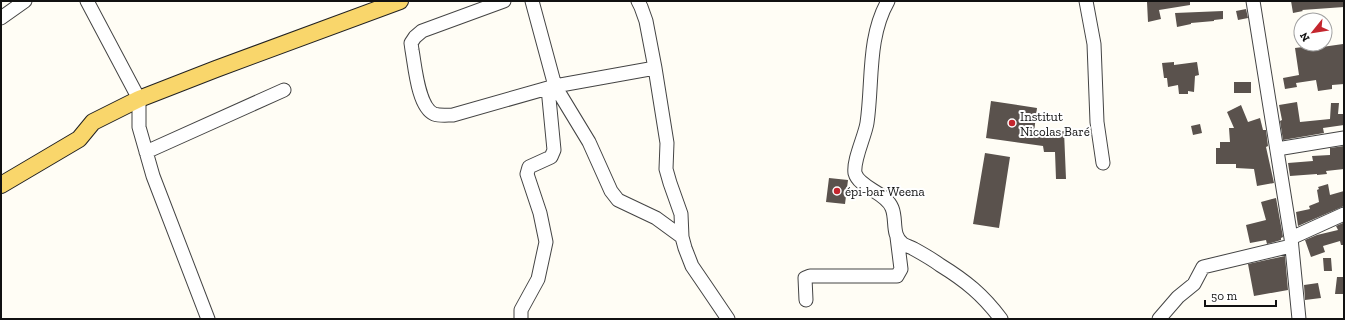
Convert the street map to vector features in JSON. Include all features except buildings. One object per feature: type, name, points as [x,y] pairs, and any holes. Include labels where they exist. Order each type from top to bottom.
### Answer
[{"type":"main road","points":[[1,185],[79,139],[93,122],[139,99],[400,1]]},
{"type":"street","points":[[1,18],[24,1]]},
{"type":"street","points":[[87,1],[139,99],[139,127],[153,176],[208,319]]},
{"type":"street","points":[[504,1],[431,27],[415,37],[412,43],[412,50],[422,100],[427,108],[434,114],[443,116],[453,115],[551,87],[655,68]]},
{"type":"street","points":[[521,319],[521,310],[538,279],[546,242],[540,214],[527,174],[529,168],[551,157],[554,150],[551,87],[532,1]]},
{"type":"street","points":[[638,1],[642,7],[646,21],[655,68],[667,143],[666,168],[681,214],[682,237],[685,248],[692,266],[728,319]]},
{"type":"street","points":[[806,300],[805,278],[810,276],[897,276],[902,269],[892,206],[863,183],[856,173],[855,165],[867,124],[874,43],[878,22],[888,1]]},
{"type":"street","points":[[1086,1],[1094,44],[1098,122],[1103,163]]},
{"type":"street","points":[[1253,1],[1291,242],[1299,319]]},
{"type":"street","points":[[551,87],[589,142],[611,191],[618,200],[656,218],[682,237]]},
{"type":"street","points":[[146,152],[284,90]]},
{"type":"street","points":[[1277,149],[1344,138]]},
{"type":"street","points":[[1159,319],[1178,297],[1194,284],[1203,267],[1291,242],[1344,214]]},
{"type":"street","points":[[897,237],[904,244],[942,265],[974,288],[987,301],[1001,319]]},
{"type":"place","name":"Institut Nicolas Baré","points":[[1012,123]]},
{"type":"place","name":"épi-bar Weena","points":[[837,191]]}]
